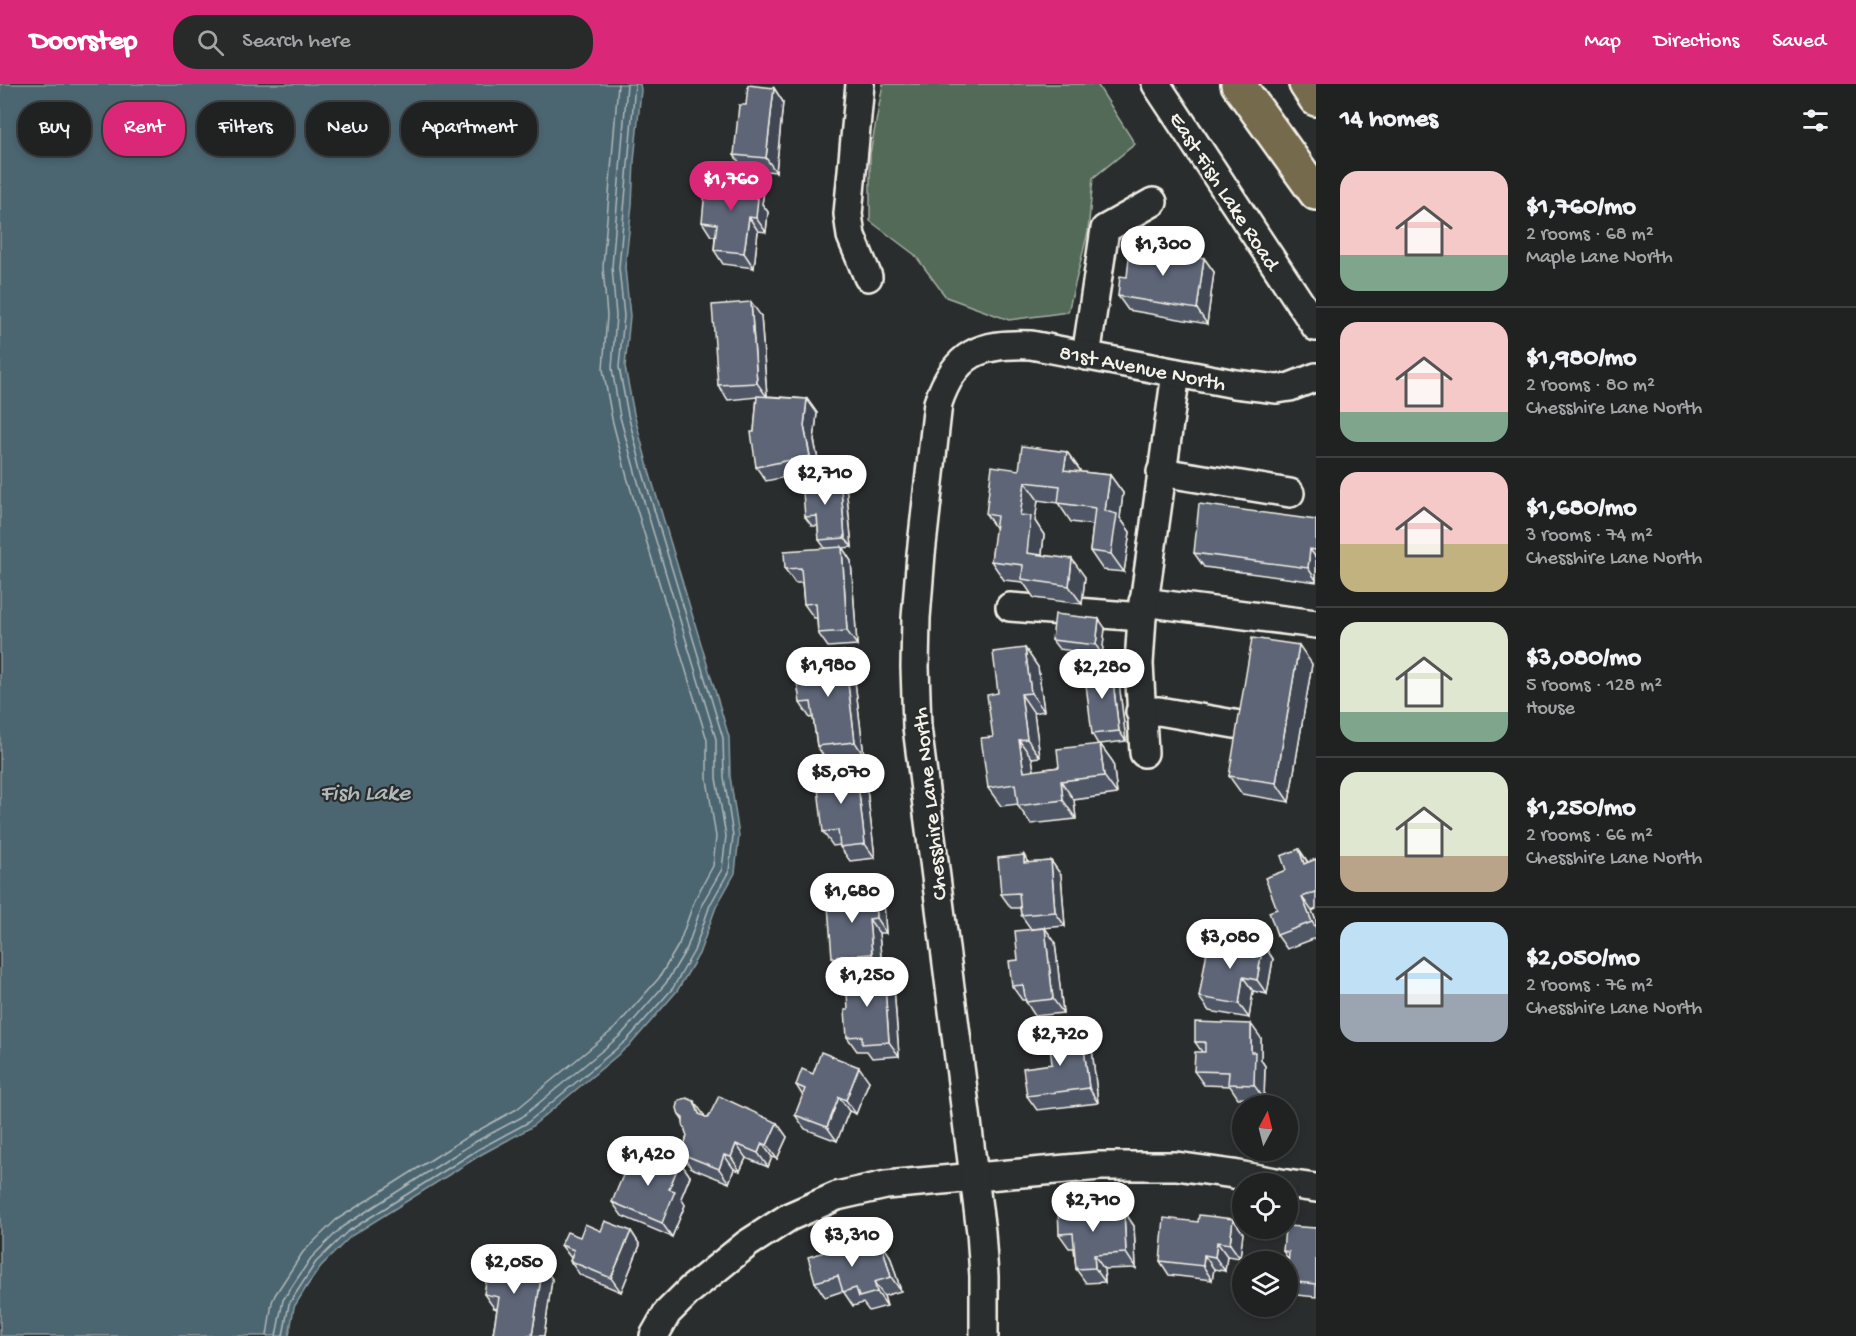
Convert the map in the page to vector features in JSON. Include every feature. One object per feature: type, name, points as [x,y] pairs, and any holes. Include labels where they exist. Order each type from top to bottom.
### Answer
[{"type":"highway","points":[[1238,84],[1316,193]]},
{"type":"highway","points":[[1263,84],[1316,165]]},
{"type":"highway","points":[[1306,84],[1316,99]]},
{"type":"street","points":[[860,84],[848,214],[851,236],[868,277]]},
{"type":"street","name":"East Fish Lake Road","points":[[1156,84],[1316,327]]},
{"type":"street","points":[[1086,356],[1105,228],[1153,202]]},
{"type":"street","name":"81st Avenue North","points":[[970,354],[1007,344],[1031,345],[1235,384],[1277,389],[1290,387],[1316,377]]},
{"type":"street","name":"Chesshire Lane North","points":[[970,354],[956,367],[945,383],[938,403],[921,554],[915,667],[917,727],[974,1178],[984,1276],[984,1336]]},
{"type":"street","points":[[1144,753],[1138,664],[1142,610],[1176,373]]},
{"type":"street","points":[[1161,472],[1290,494]]},
{"type":"street","points":[[1010,607],[1142,610],[1316,624]]},
{"type":"street","points":[[1140,712],[1159,711],[1240,725]]},
{"type":"street","points":[[654,1336],[667,1313],[690,1290],[747,1244],[789,1217],[837,1196],[886,1185],[1100,1166],[1176,1166],[1232,1174]]},
{"type":"street","points":[[1298,1186],[1316,1188]]},
{"type":"green space","points":[[883,84],[1097,84],[1135,144],[1093,178],[1088,232],[1068,312],[1009,320],[946,297],[915,255],[870,221],[870,154]]},
{"type":"water","name":"Fish Lake","points":[[0,84],[640,84],[625,268],[630,316],[625,367],[649,471],[729,737],[730,776],[739,836],[735,873],[716,907],[699,954],[677,991],[631,1044],[530,1128],[482,1154],[351,1236],[321,1266],[307,1286],[294,1307],[289,1336],[0,1336]]},
{"type":"building","points":[[748,85],[774,88],[766,158],[734,155],[739,105],[746,105]]},
{"type":"building","points":[[723,174],[754,177],[751,197],[758,198],[756,218],[749,217],[744,253],[714,250],[717,224],[702,222],[705,191],[720,193]]},
{"type":"building","points":[[1159,246],[1186,251],[1186,255],[1204,258],[1197,309],[1118,296],[1120,276],[1127,277],[1130,248],[1157,252]]},
{"type":"building","points":[[751,302],[757,383],[718,385],[712,305]]},
{"type":"building","points":[[757,396],[807,399],[804,426],[810,456],[756,467],[751,432],[754,432]]},
{"type":"building","points":[[1022,446],[1067,452],[1064,470],[1110,475],[1105,511],[1117,514],[1111,554],[1090,551],[1095,508],[1058,503],[1060,486],[1025,482],[1020,515],[1031,516],[1027,553],[1072,559],[1069,586],[1022,579],[1023,565],[991,561],[997,516],[986,514],[992,466],[1019,470]]},
{"type":"building","points":[[840,477],[845,538],[819,540],[817,516],[805,517],[802,480]]},
{"type":"building","points":[[1199,504],[1316,520],[1316,550],[1310,549],[1308,568],[1194,553]]},
{"type":"building","points":[[842,547],[847,631],[818,633],[816,603],[804,604],[801,568],[785,569],[784,551]]},
{"type":"building","points":[[1055,614],[1099,619],[1096,645],[1052,640]]},
{"type":"building","points":[[1252,638],[1299,645],[1276,783],[1229,776]]},
{"type":"building","points":[[1025,648],[1031,693],[1021,694],[1027,739],[1019,740],[1024,772],[1059,767],[1057,749],[1100,744],[1104,776],[1061,781],[1063,800],[1018,806],[1015,784],[988,788],[981,738],[993,737],[987,695],[998,693],[993,652]]},
{"type":"building","points":[[844,651],[855,742],[817,746],[811,702],[800,703],[795,667],[818,665],[817,654]]},
{"type":"building","points":[[1111,665],[1119,731],[1092,734],[1084,668]]},
{"type":"building","points":[[856,767],[865,844],[840,847],[838,830],[823,832],[816,771]]},
{"type":"building","points":[[1299,849],[1304,864],[1316,859],[1316,892],[1302,897],[1312,922],[1277,935],[1269,912],[1277,909],[1265,878],[1286,870],[1281,856]]},
{"type":"building","points":[[1024,855],[1024,863],[1051,861],[1055,912],[1021,915],[1019,893],[1001,894],[998,858]]},
{"type":"building","points":[[874,890],[876,918],[869,919],[872,954],[832,957],[828,906],[845,905],[845,892]]},
{"type":"building","points":[[1045,928],[1053,999],[1026,1002],[1023,985],[1012,986],[1009,961],[1018,960],[1015,931]]},
{"type":"building","points":[[1230,939],[1263,944],[1257,980],[1243,977],[1239,1004],[1199,997],[1208,945],[1229,948]]},
{"type":"building","points":[[884,973],[889,1042],[862,1044],[862,1036],[847,1037],[846,976]]},
{"type":"building","points":[[1195,1022],[1251,1024],[1251,1052],[1255,1052],[1254,1085],[1228,1084],[1229,1072],[1194,1071],[1195,1052],[1205,1052],[1205,1042],[1195,1042]]},
{"type":"building","points":[[1081,1026],[1089,1088],[1027,1096],[1023,1068],[1052,1064],[1049,1039],[1063,1037],[1062,1029]]},
{"type":"building","points":[[821,1052],[859,1067],[846,1100],[839,1097],[827,1127],[795,1115],[805,1089],[796,1085],[802,1069],[813,1074]]},
{"type":"building","points":[[719,1096],[777,1123],[767,1145],[762,1143],[758,1153],[736,1144],[731,1157],[724,1155],[719,1169],[682,1154],[687,1136],[683,1118],[679,1115],[677,1108],[679,1100],[687,1098],[694,1101],[699,1114],[708,1118]]},
{"type":"building","points":[[655,1152],[680,1162],[669,1189],[675,1191],[662,1223],[612,1202],[631,1156],[650,1164]]},
{"type":"building","points":[[1095,1205],[1096,1213],[1124,1211],[1126,1253],[1094,1255],[1095,1268],[1076,1269],[1073,1233],[1059,1234],[1058,1207]]},
{"type":"building","points":[[1199,1215],[1232,1219],[1230,1244],[1217,1242],[1215,1257],[1204,1255],[1203,1266],[1160,1261],[1164,1218],[1198,1222]]},
{"type":"building","points":[[605,1221],[631,1231],[611,1278],[570,1261],[574,1250],[561,1245],[567,1232],[580,1237],[585,1224],[601,1231]]},
{"type":"building","points":[[1298,1227],[1316,1228],[1316,1284],[1298,1282],[1298,1251],[1283,1251],[1284,1239],[1298,1239]]},
{"type":"building","points":[[881,1242],[891,1277],[874,1282],[877,1292],[859,1297],[856,1288],[843,1292],[838,1276],[815,1282],[808,1257],[844,1246],[846,1253]]},
{"type":"building","points":[[490,1257],[543,1265],[532,1336],[493,1334],[499,1297],[484,1294]]}]
